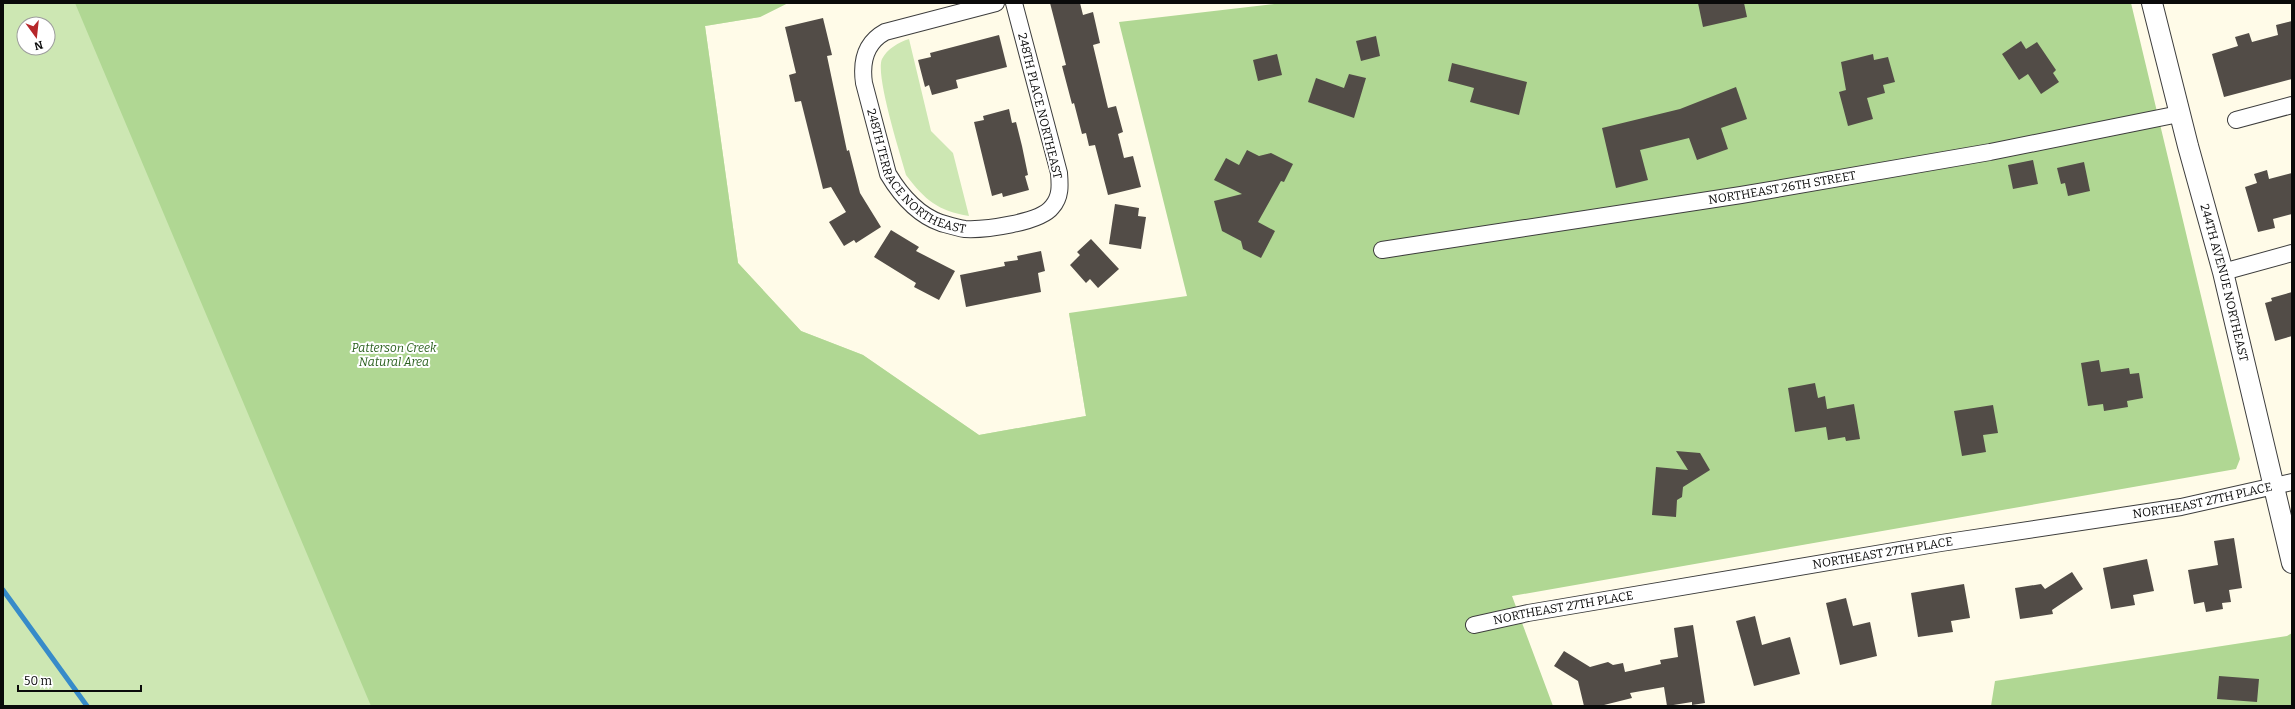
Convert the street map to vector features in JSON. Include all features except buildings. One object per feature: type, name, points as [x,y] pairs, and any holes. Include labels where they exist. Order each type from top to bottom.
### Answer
[{"type":"street","name":"248TH TERRACE NORTHEAST","points":[[996,3],[885,32],[877,36],[869,46],[863,64],[864,83],[888,174],[895,187],[909,202],[940,222],[964,229],[981,229],[1033,219],[1052,208]]},
{"type":"street","name":"248TH PLACE NORTHEAST","points":[[1014,3],[1059,173],[1061,187],[1052,208]]},
{"type":"street","name":"244TH AVENUE NORTHEAST","points":[[2152,3],[2179,114],[2283,484],[2292,563]]},
{"type":"street","points":[[2236,120],[2292,104]]},
{"type":"street","name":"NORTHEAST 26TH STREET","points":[[1382,250],[1741,195],[1990,152],[2179,114]]},
{"type":"street","points":[[2223,272],[2292,253]]},
{"type":"street","name":"NORTHEAST 27TH PLACE","points":[[1474,625],[1528,613],[1941,543],[2181,507],[2283,484]]},
{"type":"green space","name":"Patterson Creek Natural Area","points":[[3,3],[788,3],[760,17],[705,26],[738,263],[801,331],[863,355],[979,435],[1086,416],[1069,313],[1292,706],[3,706]]},
{"type":"green space","points":[[75,3],[788,3],[760,17],[705,26],[738,263],[801,331],[863,355],[979,435],[1086,416],[1069,313],[1187,296],[1119,22],[1283,3],[2131,3],[2240,459],[2236,469],[1512,596],[1553,706],[371,706]]},
{"type":"green space","points":[[909,39],[931,131],[953,153],[969,216],[949,211],[933,203],[926,198],[906,175],[885,97],[881,68],[884,55],[897,44]]},
{"type":"green space","points":[[2292,633],[2292,706],[1991,706],[1995,681],[2287,636]]},
{"type":"waterway","points":[[3,590],[87,706]]}]
